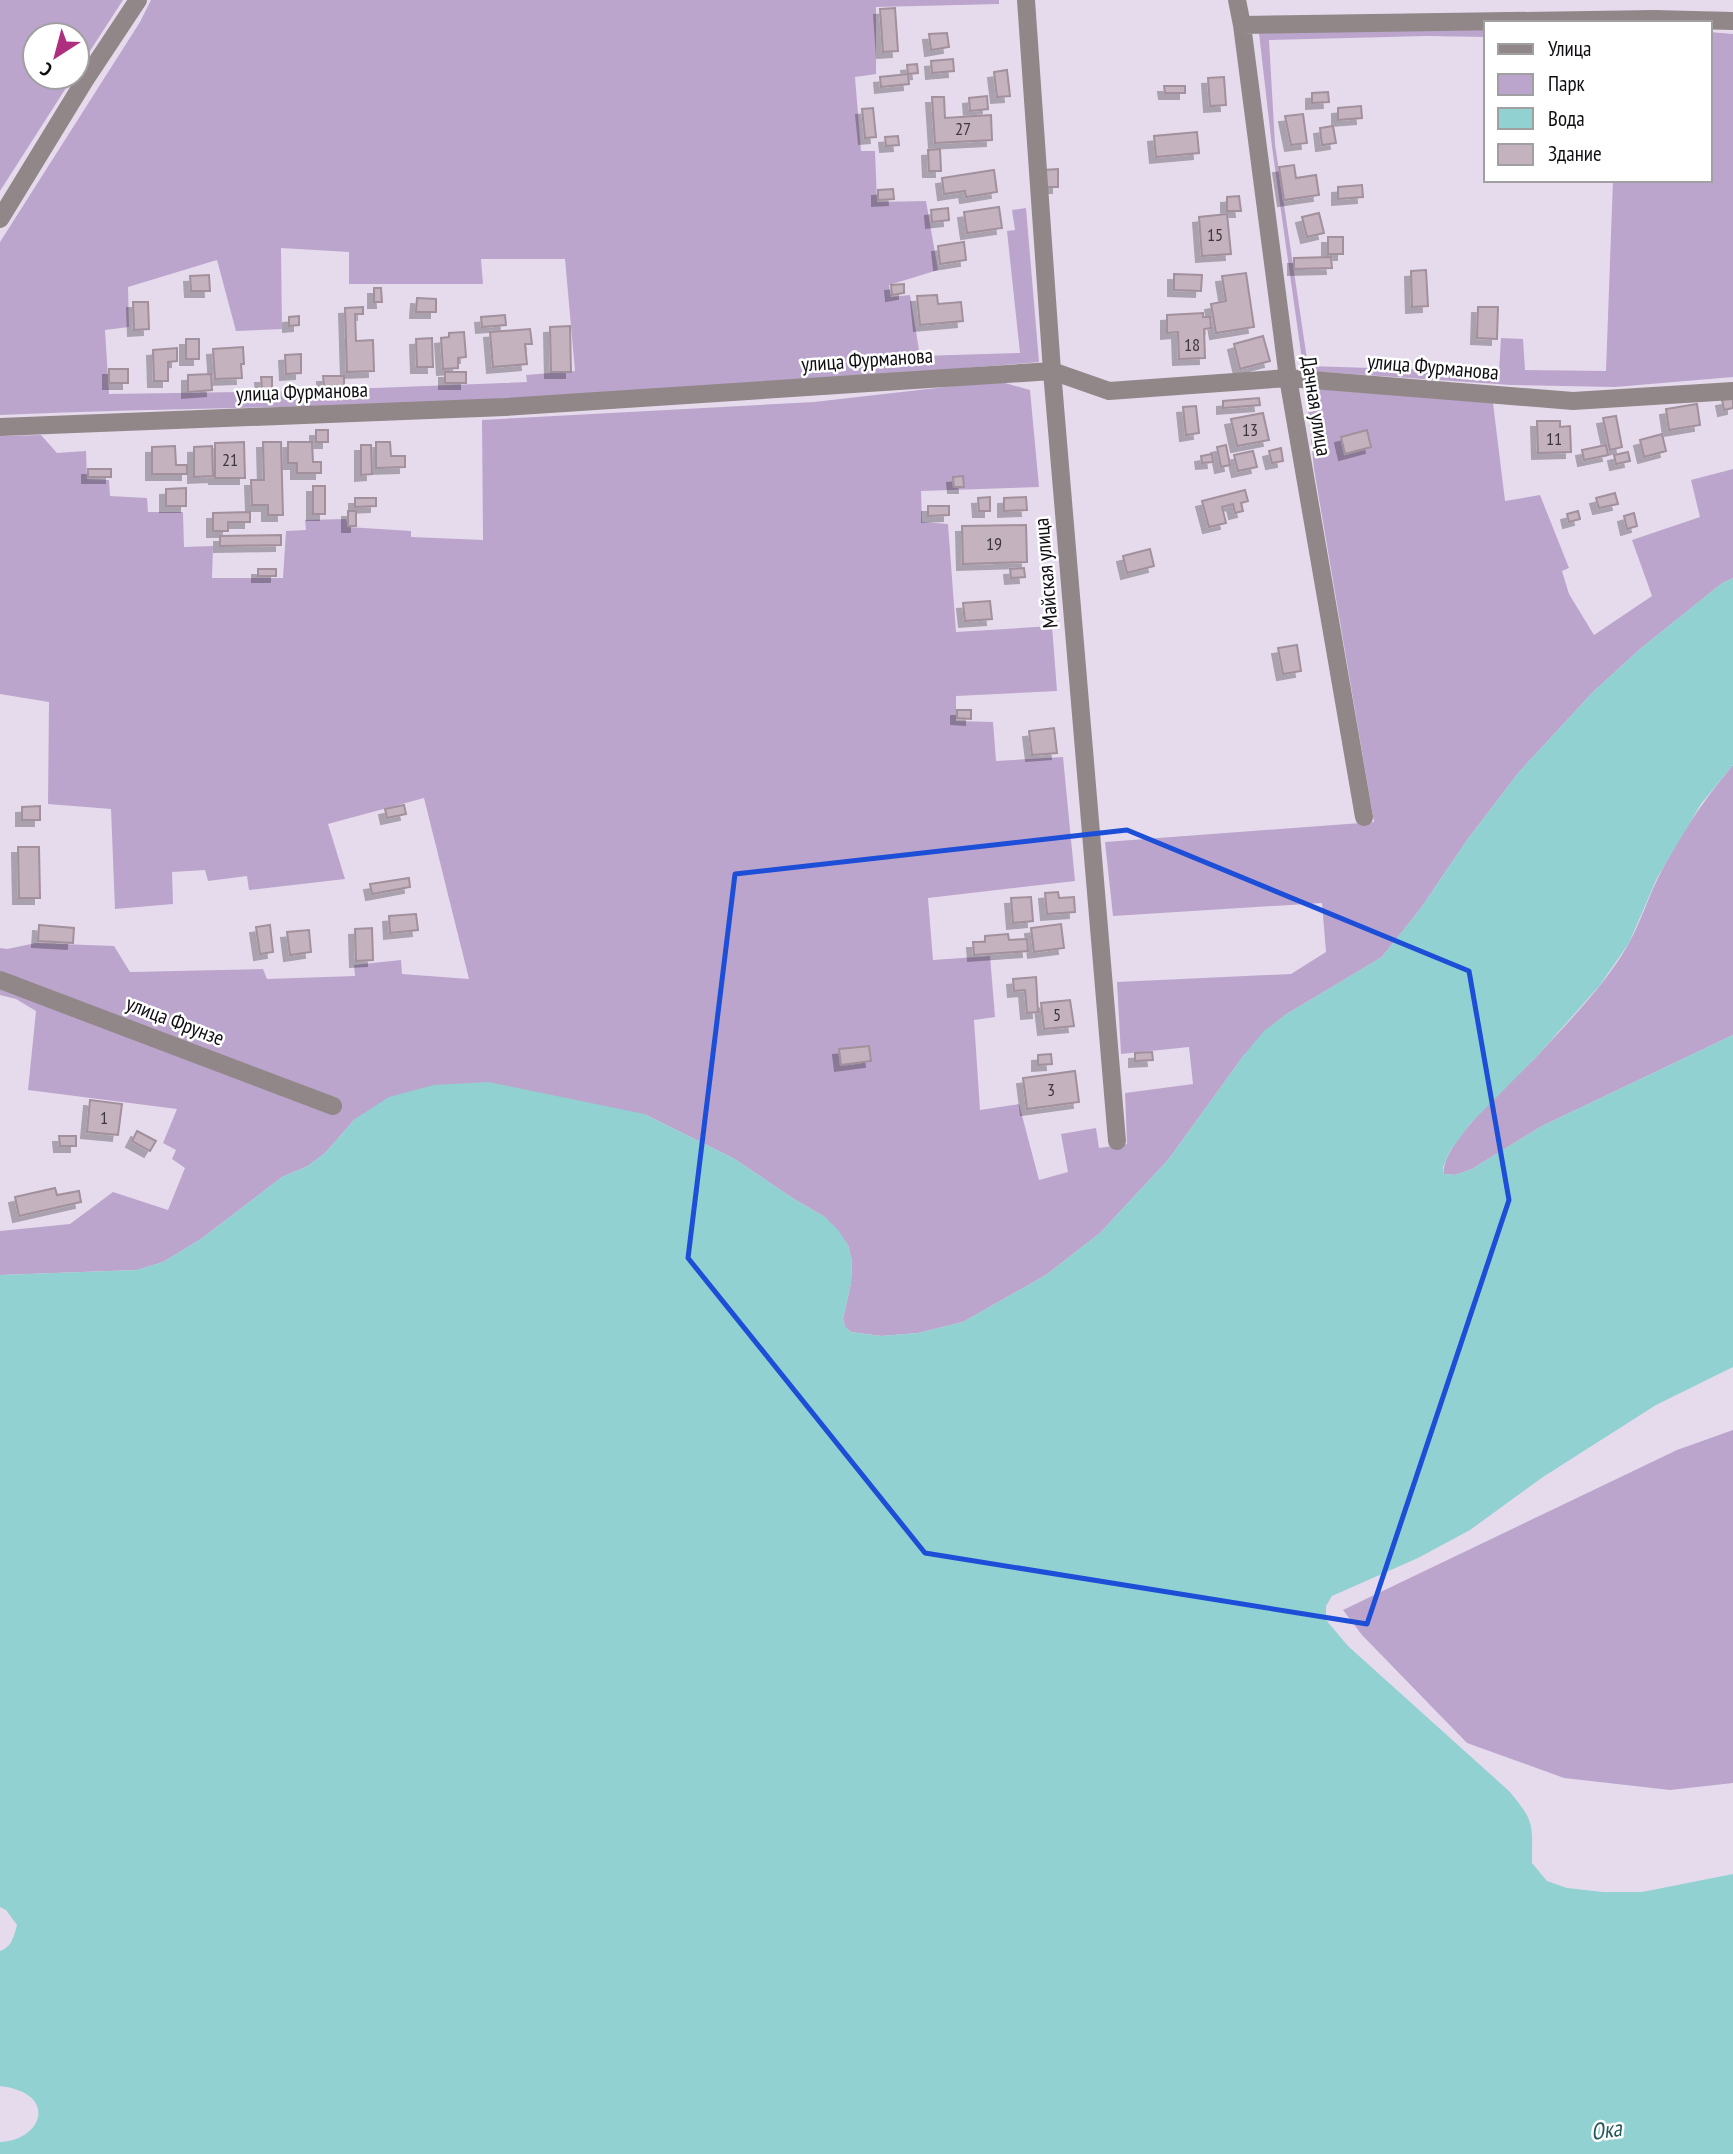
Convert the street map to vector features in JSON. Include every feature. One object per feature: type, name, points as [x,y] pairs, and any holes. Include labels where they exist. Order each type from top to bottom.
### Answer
[{"type":"street","points":[[0,219],[85,80],[138,0]]},
{"type":"street","name":"Майская улица","points":[[1026,0],[1052,371],[1117,1142]]},
{"type":"street","name":"Дачная улица","points":[[1237,0],[1288,378],[1364,817]]},
{"type":"street","points":[[1242,25],[1484,21]]},
{"type":"street","points":[[1517,21],[1733,21]]},
{"type":"street","name":"улица Фурманова","points":[[0,427],[505,407],[1052,371],[1109,391],[1288,378],[1573,401],[1733,391]]},
{"type":"street","name":"улица Фрунзе","points":[[0,980],[333,1106]]},
{"type":"highlighted area","points":[[1127,830],[1469,971],[1509,1200],[1367,1624],[925,1553],[688,1258],[735,874]]},
{"type":"green space","points":[[0,0],[123,0],[91,49],[91,21],[21,21],[21,91],[64,91],[0,191]]},
{"type":"green space","points":[[151,0],[999,0],[999,4],[876,7],[876,74],[855,77],[861,151],[875,151],[877,202],[926,201],[938,270],[889,285],[891,297],[910,295],[920,356],[1020,353],[1007,231],[1015,230],[1012,210],[1026,208],[1039,362],[757,384],[475,401],[0,415],[0,242],[140,22]],"holes":[[[281,248],[349,252],[349,284],[483,284],[481,259],[565,259],[575,371],[526,375],[527,382],[297,391],[109,394],[105,330],[129,327],[128,287],[217,260],[236,331],[282,329]]]},
{"type":"green space","points":[[1484,28],[1484,37],[1269,40],[1275,144],[1308,366],[1499,372],[1501,338],[1523,339],[1525,370],[1606,371],[1613,182],[1712,182],[1712,32],[1733,34],[1733,377],[1615,387],[1511,385],[1307,371],[1303,367],[1259,33]]},
{"type":"green space","points":[[998,381],[1030,390],[1039,487],[921,491],[922,522],[948,524],[956,632],[1052,626],[1057,691],[956,696],[956,721],[993,722],[996,761],[1063,757],[1075,881],[928,898],[933,960],[990,956],[995,1017],[974,1020],[980,1110],[1019,1104],[1039,1180],[1068,1172],[1061,1134],[1096,1128],[1099,1148],[1127,1144],[1125,1093],[1193,1084],[1189,1047],[1121,1054],[1117,982],[1291,974],[1326,952],[1322,903],[1113,916],[1105,842],[1374,822],[1314,469],[1306,388],[1493,403],[1505,501],[1540,495],[1569,568],[1562,571],[1569,594],[1594,635],[1652,596],[1632,540],[1700,517],[1691,480],[1733,469],[1733,578],[1721,584],[1640,649],[1593,692],[1519,772],[1467,840],[1421,908],[1382,957],[1285,1015],[1244,1055],[1168,1160],[1100,1233],[1046,1275],[963,1322],[918,1333],[881,1336],[851,1332],[845,1327],[843,1319],[851,1283],[852,1261],[848,1245],[825,1217],[733,1158],[644,1114],[355,1119],[326,1152],[308,1166],[282,1177],[201,1239],[163,1262],[137,1270],[0,1275],[0,1231],[70,1224],[113,1192],[168,1210],[185,1168],[172,1159],[176,1150],[163,1143],[177,1109],[28,1090],[36,1011],[16,999],[0,995],[0,948],[36,943],[114,946],[130,972],[263,969],[267,979],[355,976],[354,965],[401,960],[402,974],[469,979],[424,798],[328,824],[345,879],[249,890],[247,876],[208,881],[205,870],[172,872],[173,904],[115,909],[111,809],[48,804],[49,702],[0,694],[0,436],[41,435],[57,453],[86,451],[87,479],[109,480],[110,496],[147,498],[148,512],[183,512],[184,547],[213,546],[212,578],[283,578],[286,531],[306,530],[305,520],[346,519],[348,527],[411,531],[411,537],[483,540],[482,420],[814,402]]},
{"type":"green space","points":[[1733,765],[1733,1035],[1542,1126],[1472,1169],[1455,1175],[1444,1174],[1446,1161],[1466,1129],[1538,1055],[1610,973],[1633,935],[1673,849],[1701,806]]},
{"type":"green space","points":[[1733,1430],[1733,1783],[1670,1790],[1564,1778],[1467,1743],[1362,1635],[1343,1610],[1677,1450]]},
{"type":"water","name":"Ока","points":[[1733,578],[1733,765],[1701,804],[1657,878],[1629,943],[1600,985],[1538,1055],[1470,1124],[1450,1151],[1443,1167],[1444,1174],[1455,1175],[1472,1169],[1542,1126],[1733,1035],[1733,1367],[1656,1405],[1543,1477],[1470,1530],[1418,1558],[1332,1596],[1326,1606],[1326,1620],[1348,1646],[1509,1791],[1528,1817],[1532,1831],[1532,1863],[1547,1881],[1567,1888],[1642,1892],[1733,1874],[1733,2154],[0,2154],[0,2142],[26,2133],[38,2116],[37,2106],[31,2097],[19,2090],[0,2086],[0,1951],[10,1944],[17,1925],[6,1910],[0,1907],[0,1275],[137,1270],[163,1262],[201,1239],[282,1177],[308,1166],[326,1152],[355,1119],[389,1097],[434,1085],[488,1082],[644,1114],[733,1158],[825,1217],[848,1245],[852,1261],[851,1283],[843,1319],[845,1327],[851,1332],[881,1336],[918,1333],[963,1322],[1046,1275],[1100,1233],[1168,1160],[1264,1031],[1285,1015],[1382,957],[1421,908],[1467,840],[1519,772],[1593,692],[1640,649],[1721,584]]},
{"type":"building","points":[[895,8],[898,51],[883,52],[880,9]]},
{"type":"building","points":[[947,33],[949,47],[931,50],[929,34]]},
{"type":"building","points":[[953,59],[954,71],[932,73],[931,61]]},
{"type":"building","points":[[917,64],[918,73],[908,74],[907,65]]},
{"type":"building","points":[[1007,70],[1010,96],[997,97],[994,72]]},
{"type":"building","points":[[908,74],[909,84],[881,87],[880,77]]},
{"type":"building","points":[[1224,77],[1226,105],[1210,106],[1208,78]]},
{"type":"building","points":[[1164,86],[1185,86],[1185,93],[1165,93]]},
{"type":"building","points":[[1328,92],[1329,102],[1312,103],[1312,93]]},
{"type":"building","points":[[987,96],[988,109],[970,111],[969,98]]},
{"type":"building","points":[[932,97],[944,97],[945,118],[991,115],[992,140],[935,143]]},
{"type":"building","points":[[1361,106],[1362,118],[1338,120],[1338,108]]},
{"type":"building","points":[[873,108],[876,137],[865,138],[862,109]]},
{"type":"building","points":[[1303,114],[1307,143],[1291,145],[1285,116]]},
{"type":"building","points":[[1333,126],[1336,143],[1322,145],[1320,128]]},
{"type":"building","points":[[1197,132],[1199,153],[1156,157],[1154,136]]},
{"type":"building","points":[[898,136],[899,145],[886,146],[885,137]]},
{"type":"building","points":[[940,149],[941,171],[929,171],[928,150]]},
{"type":"building","points":[[1294,165],[1296,178],[1316,175],[1319,195],[1284,200],[1279,167]]},
{"type":"building","points":[[1058,169],[1058,187],[1044,187],[1043,170]]},
{"type":"building","points":[[994,170],[997,192],[966,197],[965,191],[944,194],[942,178]]},
{"type":"building","points":[[1362,185],[1363,197],[1338,199],[1338,187]]},
{"type":"building","points":[[893,189],[894,199],[878,200],[878,190]]},
{"type":"building","points":[[1239,196],[1241,211],[1227,211],[1227,197]]},
{"type":"building","points":[[999,207],[1002,228],[967,233],[964,212]]},
{"type":"building","points":[[948,208],[949,220],[932,222],[931,210]]},
{"type":"building","points":[[1319,213],[1324,233],[1307,237],[1302,217]]},
{"type":"building","points":[[1227,214],[1231,254],[1202,256],[1199,217]]},
{"type":"building","points":[[1328,237],[1343,237],[1343,254],[1328,254]]},
{"type":"building","points":[[964,242],[966,260],[940,264],[938,246]]},
{"type":"building","points":[[1331,257],[1332,268],[1294,269],[1294,258]]},
{"type":"building","points":[[1426,270],[1428,306],[1412,307],[1411,271]]},
{"type":"building","points":[[1246,273],[1254,327],[1216,333],[1211,304],[1226,301],[1222,276]]},
{"type":"building","points":[[1174,274],[1202,275],[1201,291],[1174,290]]},
{"type":"building","points":[[209,275],[210,291],[191,291],[190,276]]},
{"type":"building","points":[[904,284],[904,293],[892,295],[891,285]]},
{"type":"building","points":[[374,288],[381,288],[382,302],[374,302]]},
{"type":"building","points":[[937,295],[938,304],[961,302],[963,321],[920,325],[917,296]]},
{"type":"building","points":[[417,298],[436,299],[436,312],[416,312]]},
{"type":"building","points":[[133,302],[148,302],[149,329],[134,330]]},
{"type":"building","points":[[363,307],[363,314],[355,314],[356,341],[373,340],[374,371],[347,372],[345,308]]},
{"type":"building","points":[[1478,307],[1498,307],[1497,339],[1477,338]]},
{"type":"building","points":[[1203,313],[1203,317],[1210,317],[1211,328],[1204,329],[1205,358],[1179,359],[1178,332],[1167,333],[1167,315]]},
{"type":"building","points":[[505,315],[506,325],[482,327],[481,317]]},
{"type":"building","points":[[299,316],[299,325],[289,326],[289,317]]},
{"type":"building","points":[[570,326],[571,372],[551,372],[550,327]]},
{"type":"building","points":[[530,329],[532,344],[525,344],[527,364],[493,367],[490,332]]},
{"type":"building","points":[[464,332],[466,357],[458,358],[458,368],[443,369],[441,338],[449,337],[449,333]]},
{"type":"building","points":[[1263,336],[1270,361],[1240,369],[1234,344]]},
{"type":"building","points":[[432,338],[433,367],[417,367],[416,339]]},
{"type":"building","points":[[186,339],[199,339],[199,359],[186,359]]},
{"type":"building","points":[[243,347],[242,378],[215,379],[213,349]]},
{"type":"building","points":[[177,348],[177,361],[168,362],[168,381],[154,381],[153,350]]},
{"type":"building","points":[[301,354],[301,373],[286,374],[285,355]]},
{"type":"building","points":[[109,369],[128,369],[128,383],[109,383]]},
{"type":"building","points":[[445,372],[466,372],[466,383],[445,383]]},
{"type":"building","points":[[211,374],[212,390],[188,392],[188,375]]},
{"type":"building","points":[[323,376],[344,376],[344,386],[324,386]]},
{"type":"building","points":[[261,377],[272,377],[272,389],[262,389]]},
{"type":"building","points":[[1259,398],[1260,405],[1223,408],[1223,401]]},
{"type":"building","points":[[1733,398],[1733,408],[1724,410],[1722,400]]},
{"type":"building","points":[[1697,404],[1700,425],[1669,430],[1666,409]]},
{"type":"building","points":[[1196,406],[1199,433],[1186,435],[1183,407]]},
{"type":"building","points":[[1263,413],[1269,440],[1237,446],[1231,419]]},
{"type":"building","points":[[1616,416],[1622,447],[1610,450],[1603,418]]},
{"type":"building","points":[[1537,421],[1560,421],[1560,427],[1570,426],[1571,452],[1538,453]]},
{"type":"building","points":[[316,430],[328,430],[328,442],[316,442]]},
{"type":"building","points":[[1367,430],[1371,447],[1345,454],[1341,437]]},
{"type":"building","points":[[1662,434],[1666,451],[1644,457],[1640,440]]},
{"type":"building","points":[[244,442],[245,478],[215,478],[215,443]]},
{"type":"building","points":[[263,442],[281,442],[283,515],[268,515],[268,505],[252,505],[251,480],[264,480]]},
{"type":"building","points":[[288,442],[312,442],[313,462],[321,462],[321,473],[297,473],[297,463],[288,463]]},
{"type":"building","points":[[376,442],[390,442],[391,456],[405,456],[405,467],[376,468]]},
{"type":"building","points":[[361,445],[371,445],[372,474],[361,475]]},
{"type":"building","points":[[1226,445],[1230,465],[1221,467],[1217,447]]},
{"type":"building","points":[[1606,445],[1608,455],[1584,460],[1582,450]]},
{"type":"building","points":[[175,446],[176,465],[187,465],[187,474],[152,474],[152,447]]},
{"type":"building","points":[[212,446],[213,476],[194,477],[194,447]]},
{"type":"building","points":[[1281,448],[1283,461],[1272,463],[1269,451]]},
{"type":"building","points":[[1253,451],[1257,467],[1238,471],[1234,455]]},
{"type":"building","points":[[1628,452],[1630,461],[1616,464],[1614,455]]},
{"type":"building","points":[[1212,454],[1213,462],[1202,463],[1201,456]]},
{"type":"building","points":[[88,469],[111,469],[111,477],[88,477]]},
{"type":"building","points":[[963,476],[964,487],[954,487],[953,477]]},
{"type":"building","points":[[313,486],[325,486],[325,514],[313,514]]},
{"type":"building","points":[[186,488],[186,506],[166,506],[166,489]]},
{"type":"building","points":[[1245,490],[1248,501],[1241,503],[1243,511],[1235,513],[1233,504],[1222,507],[1226,523],[1209,527],[1202,501]]},
{"type":"building","points":[[1615,493],[1618,504],[1599,508],[1596,498]]},
{"type":"building","points":[[990,497],[990,511],[979,511],[978,498]]},
{"type":"building","points":[[1026,497],[1027,510],[1004,511],[1004,498]]},
{"type":"building","points":[[355,498],[376,498],[376,506],[355,507]]},
{"type":"building","points":[[928,506],[949,506],[949,515],[928,516]]},
{"type":"building","points":[[348,511],[356,511],[356,526],[348,526]]},
{"type":"building","points":[[1578,511],[1580,519],[1569,522],[1567,514]]},
{"type":"building","points":[[250,512],[250,522],[228,522],[228,531],[213,531],[213,513]]},
{"type":"building","points":[[1634,513],[1637,526],[1627,529],[1624,516]]},
{"type":"building","points":[[1026,525],[1027,562],[963,564],[962,526]]},
{"type":"building","points":[[281,535],[281,545],[220,546],[220,536]]},
{"type":"building","points":[[1150,549],[1154,566],[1127,573],[1123,556]]},
{"type":"building","points":[[1024,568],[1025,577],[1011,578],[1010,569]]},
{"type":"building","points":[[258,569],[276,569],[276,576],[258,576]]},
{"type":"building","points":[[990,601],[992,619],[965,621],[963,603]]},
{"type":"building","points":[[1297,645],[1301,671],[1283,674],[1278,648]]},
{"type":"building","points":[[957,710],[971,710],[971,719],[957,718]]},
{"type":"building","points":[[1054,728],[1057,753],[1032,755],[1029,731]]},
{"type":"building","points":[[404,805],[406,814],[387,818],[385,809]]},
{"type":"building","points":[[40,806],[40,820],[22,820],[22,807]]},
{"type":"building","points":[[18,847],[39,847],[40,898],[19,898]]},
{"type":"building","points":[[409,878],[410,887],[372,894],[370,884]]},
{"type":"building","points":[[1058,892],[1059,898],[1074,897],[1075,912],[1047,914],[1045,893]]},
{"type":"building","points":[[1031,897],[1033,921],[1013,923],[1011,898]]},
{"type":"building","points":[[416,914],[418,930],[390,933],[389,916]]},
{"type":"building","points":[[1061,924],[1064,948],[1034,952],[1031,928]]},
{"type":"building","points":[[39,925],[74,928],[73,943],[38,941]]},
{"type":"building","points":[[270,925],[273,952],[260,954],[256,927]]},
{"type":"building","points":[[372,928],[373,960],[356,961],[355,929]]},
{"type":"building","points":[[309,930],[311,952],[290,955],[287,932]]},
{"type":"building","points":[[1008,934],[1009,940],[1027,939],[1028,951],[974,955],[973,942],[985,942],[985,936]]},
{"type":"building","points":[[1036,977],[1038,1012],[1027,1013],[1025,990],[1014,991],[1013,979]]},
{"type":"building","points":[[1070,1000],[1074,1026],[1044,1029],[1041,1003]]},
{"type":"building","points":[[869,1046],[871,1061],[841,1065],[839,1049]]},
{"type":"building","points":[[1152,1052],[1153,1060],[1135,1061],[1135,1053]]},
{"type":"building","points":[[1051,1054],[1052,1064],[1038,1065],[1038,1055]]},
{"type":"building","points":[[1075,1071],[1079,1102],[1027,1109],[1023,1078]]},
{"type":"building","points":[[90,1100],[122,1104],[118,1135],[87,1132]]},
{"type":"building","points":[[137,1131],[156,1141],[150,1151],[132,1141]]},
{"type":"building","points":[[59,1136],[76,1136],[76,1146],[60,1146]]},
{"type":"building","points":[[55,1188],[57,1195],[79,1191],[81,1202],[19,1216],[15,1197]]}]
